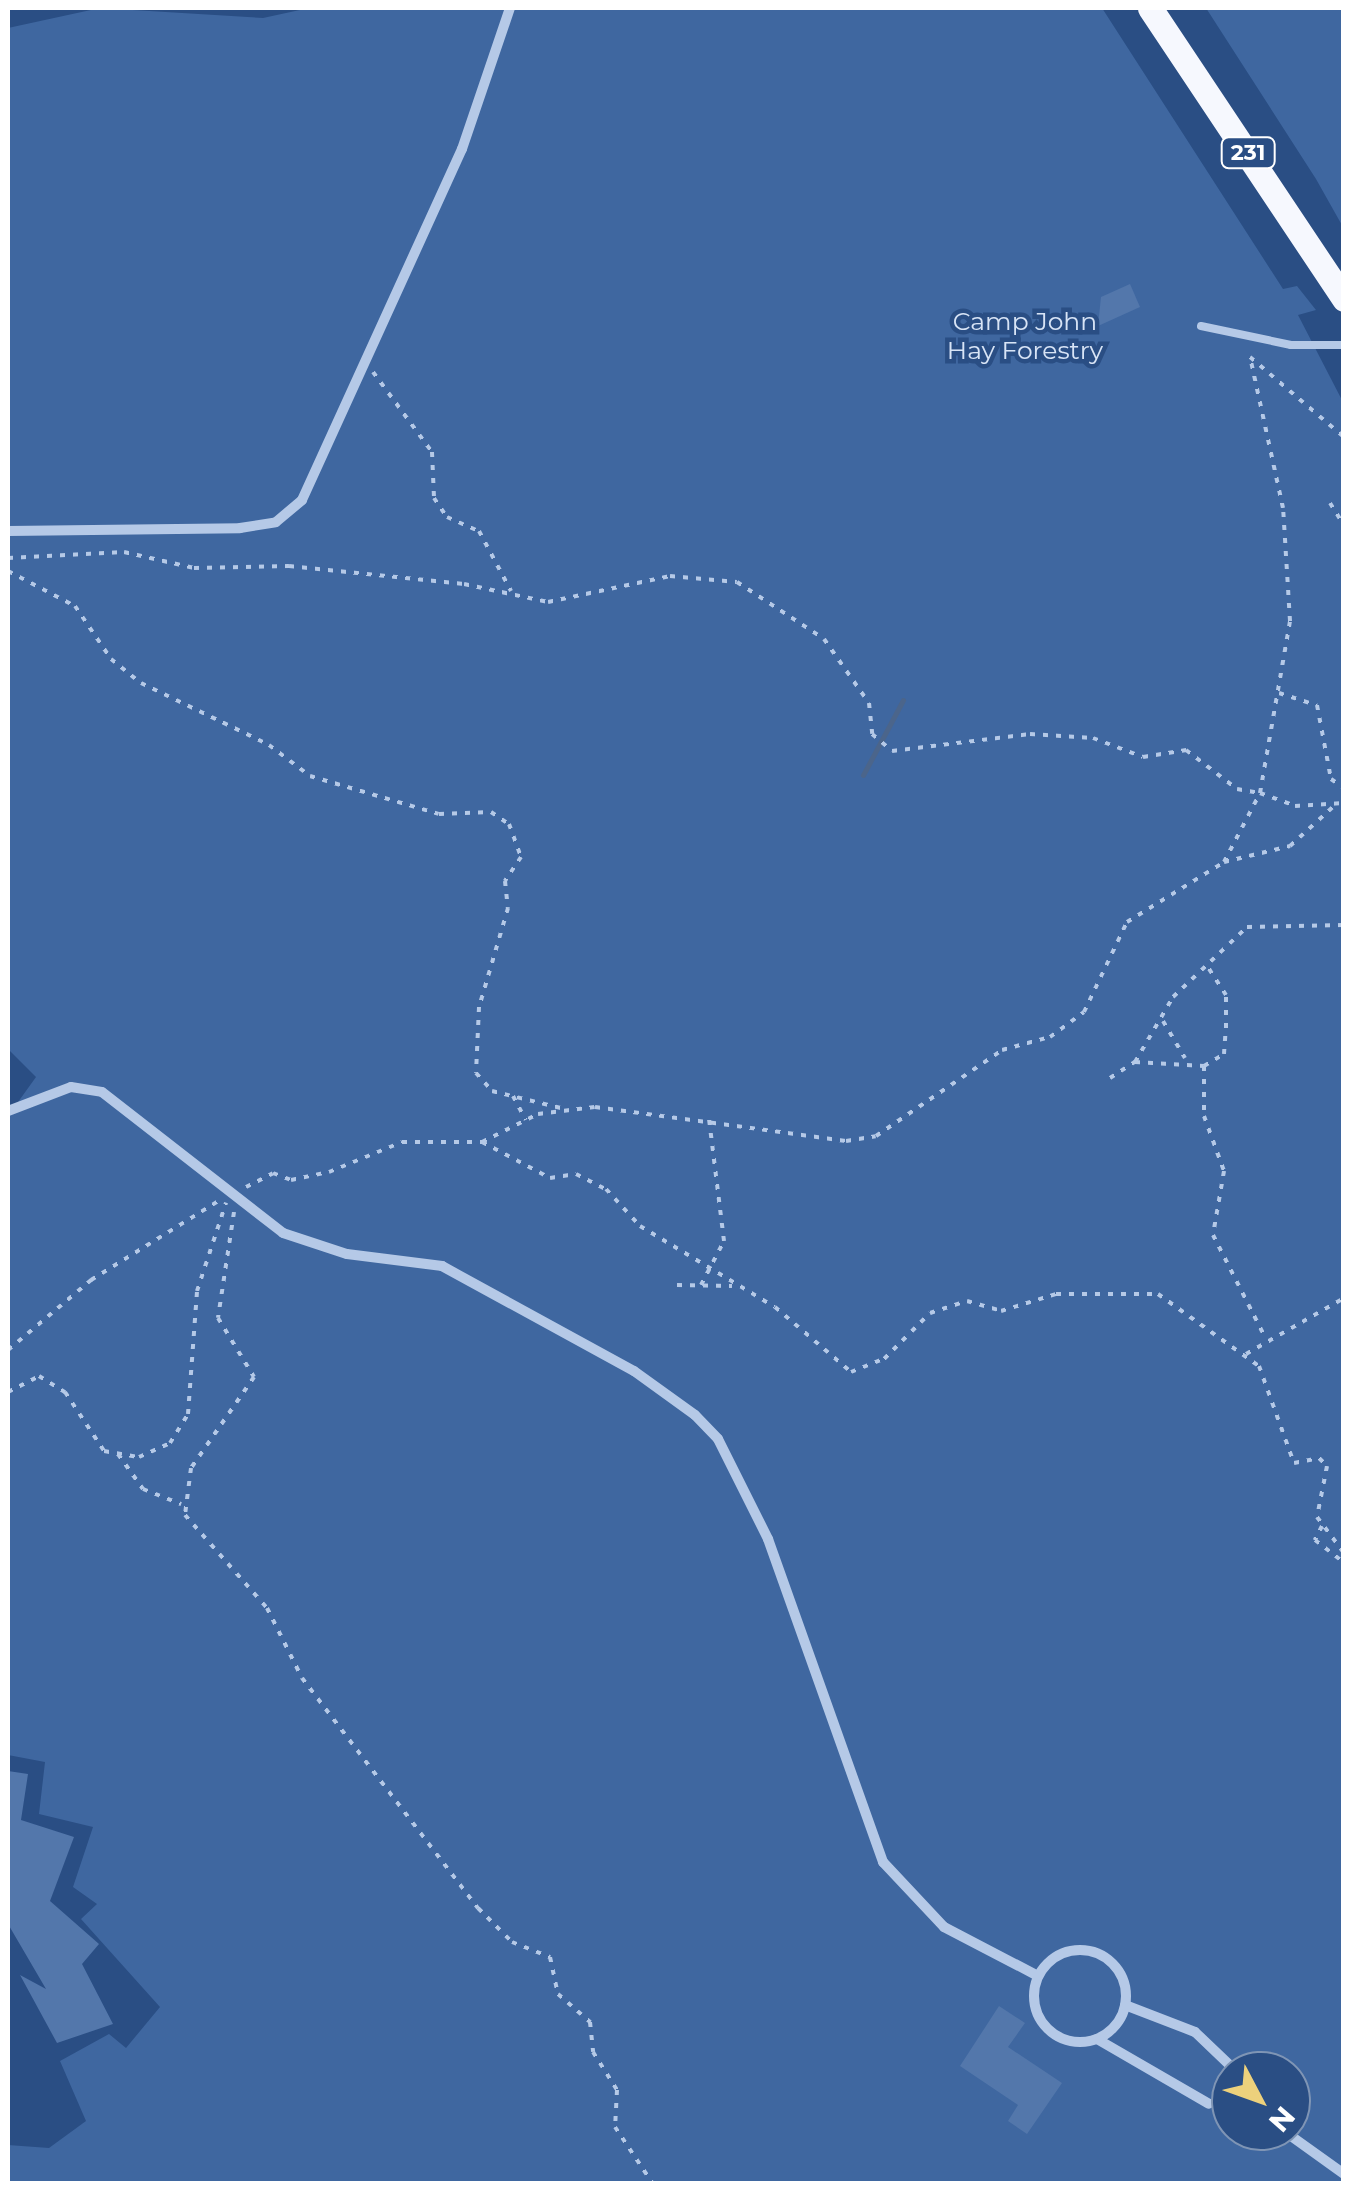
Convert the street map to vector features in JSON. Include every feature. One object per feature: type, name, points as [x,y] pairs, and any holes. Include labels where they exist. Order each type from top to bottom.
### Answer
[{"type":"main road","name":"231","points":[[1150,8],[1344,299]]},
{"type":"street","points":[[8,531],[276,522],[323,464],[462,149],[510,8]]},
{"type":"street","points":[[8,1111],[71,1087],[97,1090],[283,1233],[324,1248],[442,1266],[634,1371],[695,1415],[718,1439],[768,1539],[883,1862],[944,1928],[1038,1976]]},
{"type":"street","points":[[1095,1952],[1120,1973],[1125,2005],[1098,2039],[1079,2043],[1046,2028],[1036,2012],[1038,1976],[1062,1954],[1095,1952]]},
{"type":"street","points":[[1125,2005],[1195,2032],[1215,2051]]},
{"type":"street","points":[[1098,2039],[1209,2104]]},
{"type":"street","points":[[1311,2150],[1344,2174]]},
{"type":"lane","points":[[1202,326],[1268,342],[1344,344]]},
{"type":"path","points":[[1224,862],[1260,794],[1290,621],[1283,508],[1250,357],[1344,438]]},
{"type":"path","points":[[365,364],[432,452],[434,498],[447,517],[478,531],[511,591]]},
{"type":"path","points":[[1330,503],[1344,525]]},
{"type":"path","points":[[8,558],[124,552],[194,568],[289,566],[511,591],[548,602],[670,576],[736,582],[824,638],[869,703],[872,734],[892,751],[1030,734],[1093,738],[1143,757],[1186,750],[1237,788],[1296,806],[1344,803]]},
{"type":"path","points":[[8,571],[76,606],[111,659],[141,683],[269,745],[310,776],[438,814],[491,812],[509,824],[522,857],[505,880],[508,908],[479,1007],[476,1073],[492,1091],[565,1109],[709,1119],[846,1141],[876,1136],[1002,1050],[1050,1037],[1084,1012],[1128,922],[1224,862],[1290,846],[1334,806]]},
{"type":"path","points":[[1279,694],[1324,715],[1324,755],[1344,788]]},
{"type":"path","points":[[1110,1078],[1136,1062],[1163,1021],[1172,997],[1261,922],[1344,925]]},
{"type":"path","points":[[1204,1066],[1224,1054],[1226,1028],[1226,995],[1207,966]]},
{"type":"path","points":[[1163,1021],[1185,1058]]},
{"type":"path","points":[[1136,1062],[1185,1058],[1204,1066]]},
{"type":"path","points":[[1204,1066],[1204,1116],[1224,1171],[1213,1235],[1265,1337]]},
{"type":"path","points":[[514,1096],[526,1120]]},
{"type":"path","points":[[8,1350],[92,1280],[274,1173],[291,1180],[329,1172],[402,1142],[482,1142],[526,1120],[565,1109]]},
{"type":"path","points":[[701,1285],[724,1240],[709,1119]]},
{"type":"path","points":[[482,1142],[550,1178],[576,1174],[606,1190],[640,1226],[737,1286],[851,1372],[884,1359],[930,1313],[967,1301],[1001,1311],[1056,1294],[1158,1294],[1260,1366],[1294,1463],[1319,1458],[1327,1466],[1317,1498],[1322,1526],[1328,1541],[1344,1553]]},
{"type":"path","points":[[8,1392],[39,1376],[66,1392],[104,1451],[139,1457],[170,1442],[188,1414],[198,1291],[231,1195]]},
{"type":"path","points":[[182,1504],[191,1468],[254,1377],[218,1318],[231,1195]]},
{"type":"path","points":[[678,1285],[737,1286]]},
{"type":"path","points":[[1246,1354],[1265,1337],[1325,1316],[1344,1298]]},
{"type":"path","points":[[118,1454],[144,1490],[182,1504],[206,1547],[267,1608],[302,1678],[478,1908],[512,1942],[550,1957],[558,1994],[590,2022],[593,2052],[617,2090],[614,2126],[653,2184]]},
{"type":"path","points":[[1322,1526],[1315,1540],[1344,1563]]},
{"type":"green space","name":"Camp John Hay Forestry","points":[[100,8],[263,18],[309,8],[1102,8],[1283,289],[1297,286],[1316,310],[1298,315],[1344,404],[1343,2183],[8,2183],[8,2145],[49,2148],[86,2121],[60,2061],[109,2034],[126,2048],[160,2007],[81,1919],[97,1904],[73,1887],[93,1827],[39,1814],[45,1762],[8,1755],[8,1116],[36,1077],[8,1049],[8,28]]},
{"type":"green space","points":[[1206,8],[1343,8],[1343,227],[1316,179]]},
{"type":"building","points":[[1130,284],[1140,307],[1098,326],[1101,297]]},
{"type":"building","points":[[8,1771],[28,1774],[21,1820],[74,1837],[50,1901],[99,1944],[82,1964],[113,2024],[57,2043],[20,1975],[46,1989],[8,1924]]},
{"type":"building","points":[[999,2006],[1025,2023],[1008,2047],[1062,2083],[1027,2134],[1008,2121],[1018,2105],[960,2066]]},
{"type":"waterway","points":[[863,775],[903,700]]}]
